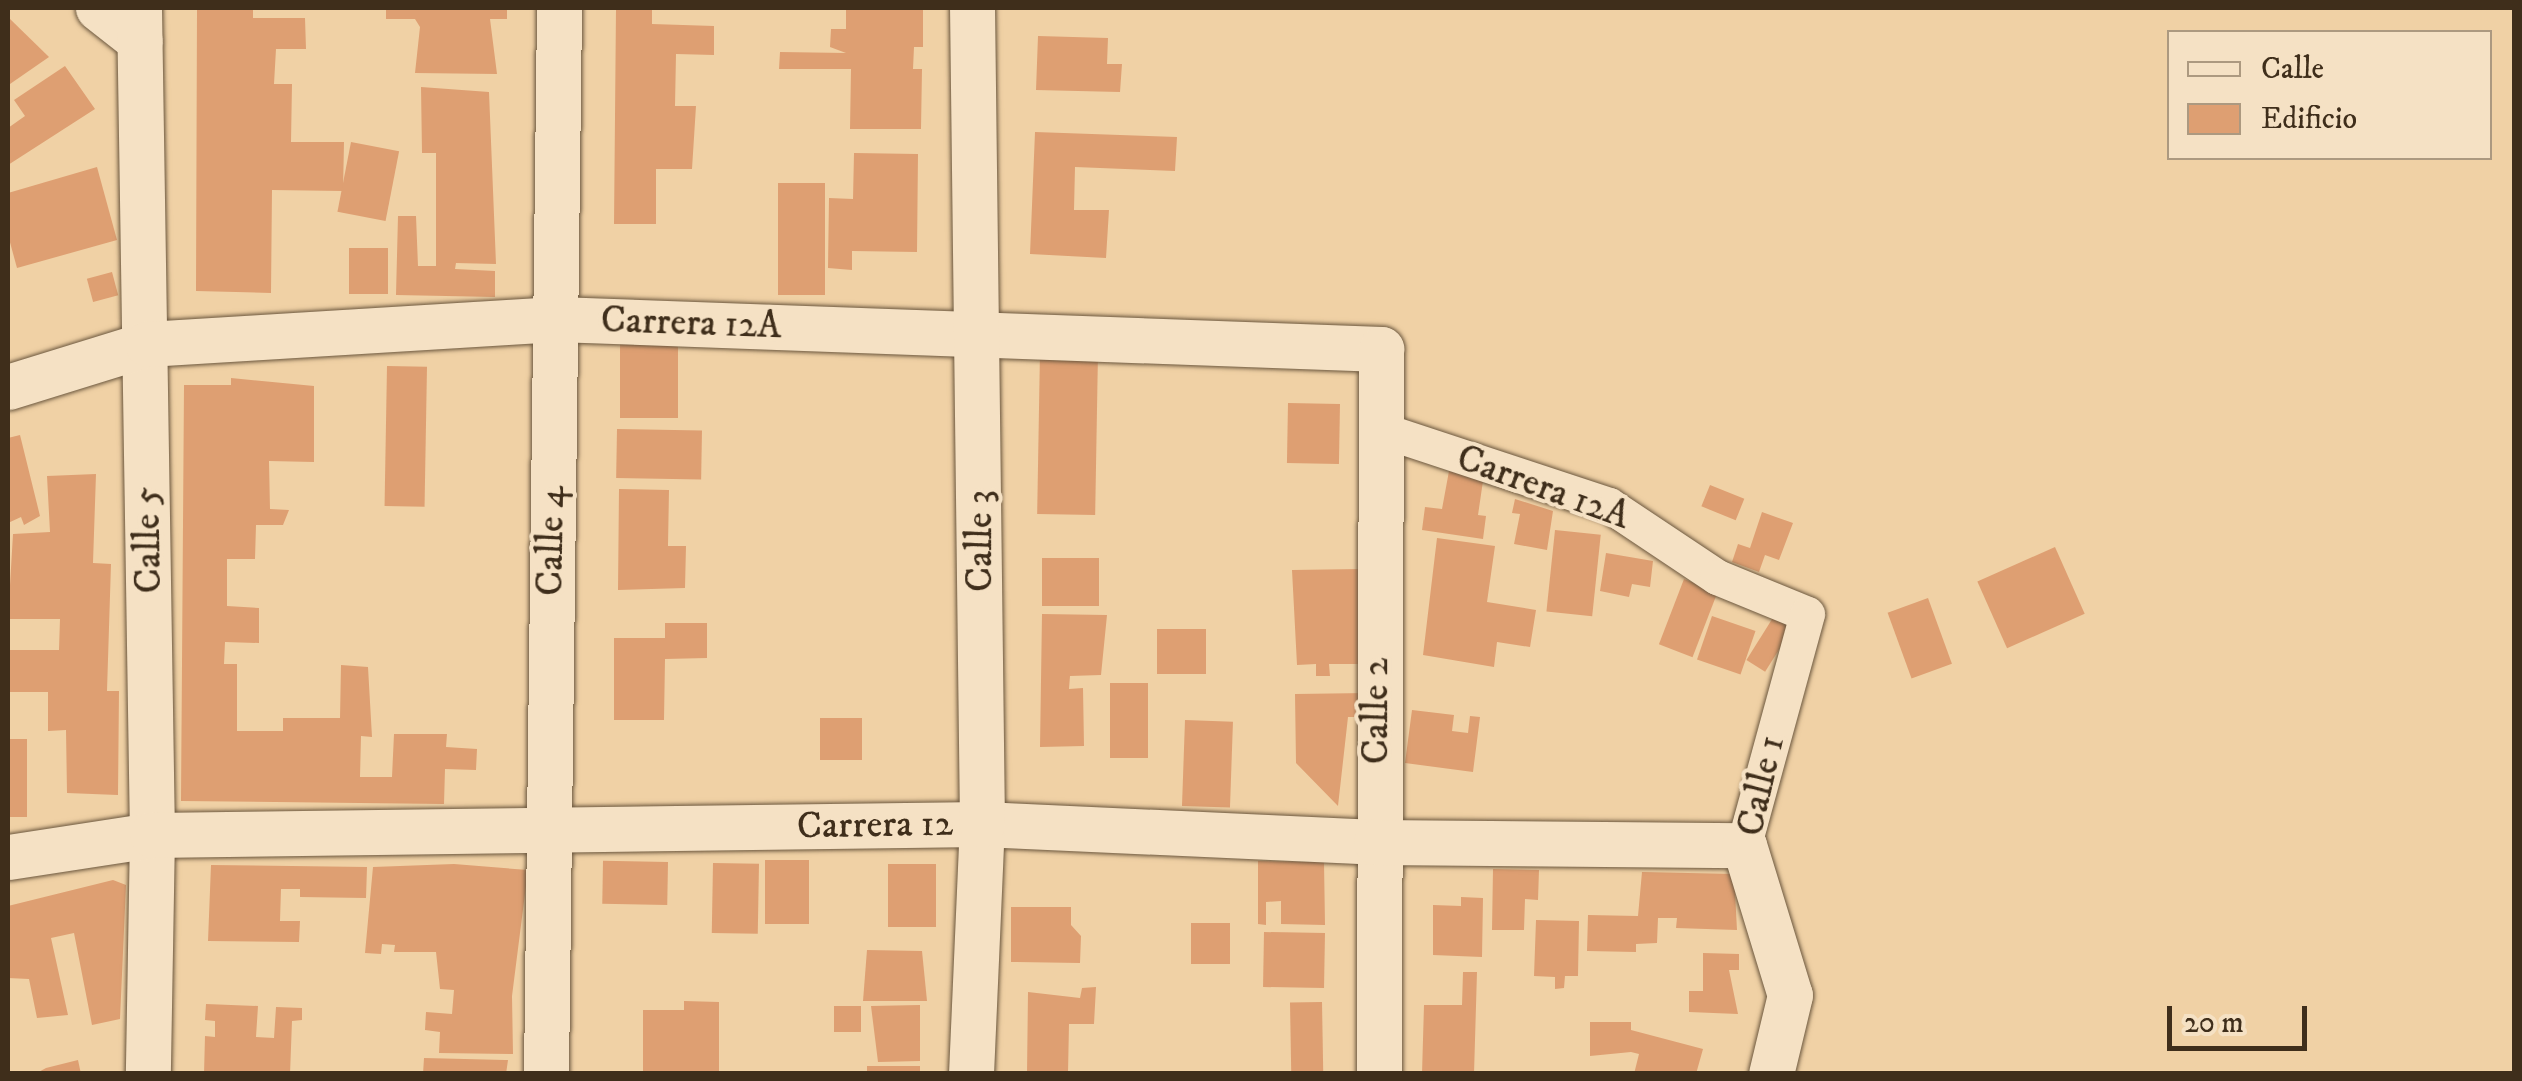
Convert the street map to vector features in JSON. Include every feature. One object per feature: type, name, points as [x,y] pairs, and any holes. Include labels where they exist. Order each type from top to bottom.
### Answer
[{"type":"street","points":[[98,8],[140,24]]},
{"type":"street","name":"Calle 4","points":[[546,1074],[559,8]]},
{"type":"street","name":"Calle 3","points":[[971,1074],[982,824],[980,335],[972,8]]},
{"type":"street","name":"Calle 5","points":[[140,24],[152,834],[148,1074]]},
{"type":"street","name":"Carrera 12A","points":[[8,388],[147,344],[556,319],[1381,350]]},
{"type":"street","name":"Calle 2","points":[[1379,1074],[1376,842],[1381,350]]},
{"type":"street","name":"Carrera 12A","points":[[1379,429],[1609,504],[1718,577],[1807,614]]},
{"type":"street","name":"Calle 1","points":[[1771,1074],[1790,994],[1744,845],[1807,614]]},
{"type":"street","name":"Carrera 12","points":[[8,857],[152,834],[546,833],[982,824],[1376,842],[1744,845]]},
{"type":"building","points":[[197,8],[253,8],[253,18],[305,18],[306,49],[276,49],[274,84],[292,84],[291,142],[344,142],[343,191],[272,190],[271,293],[196,291]]},
{"type":"building","points":[[386,8],[507,8],[507,19],[490,19],[497,74],[415,73],[420,27],[415,19],[386,19]]},
{"type":"building","points":[[616,8],[652,8],[652,24],[714,26],[714,55],[676,54],[675,106],[696,106],[692,169],[656,169],[656,224],[614,224]]},
{"type":"building","points":[[846,8],[923,8],[923,47],[914,47],[913,69],[922,69],[921,129],[850,129],[851,69],[779,69],[780,52],[846,53],[830,47],[831,29],[846,29]]},
{"type":"building","points":[[8,17],[49,57],[10,84],[8,82]]},
{"type":"building","points":[[1038,36],[1108,38],[1107,64],[1122,64],[1120,92],[1036,90]]},
{"type":"building","points":[[65,66],[95,109],[8,165],[8,128],[25,116],[14,100]]},
{"type":"building","points":[[421,87],[489,92],[496,264],[456,263],[455,269],[495,271],[495,297],[396,295],[398,216],[416,216],[418,266],[436,266],[436,153],[422,153]]},
{"type":"building","points":[[1035,132],[1177,137],[1175,171],[1075,167],[1074,210],[1109,210],[1106,258],[1030,254]]},
{"type":"building","points":[[351,142],[399,151],[386,221],[337,212]]},
{"type":"building","points":[[854,153],[918,154],[917,252],[852,251],[852,270],[828,268],[829,198],[853,199]]},
{"type":"building","points":[[97,167],[117,240],[17,268],[8,235],[8,193]]},
{"type":"building","points":[[778,183],[825,183],[825,295],[778,295]]},
{"type":"building","points":[[349,248],[388,248],[388,294],[349,294]]},
{"type":"building","points":[[112,272],[118,295],[93,302],[87,279]]},
{"type":"building","points":[[620,341],[678,341],[678,418],[620,418]]},
{"type":"building","points":[[1040,351],[1098,352],[1095,515],[1037,514]]},
{"type":"building","points":[[387,366],[427,367],[425,507],[385,506]]},
{"type":"building","points":[[231,378],[314,386],[314,462],[269,461],[270,509],[289,510],[283,525],[256,525],[255,559],[227,559],[227,606],[259,608],[259,643],[225,642],[224,664],[237,664],[237,731],[283,731],[283,718],[340,718],[341,665],[368,667],[372,737],[361,736],[360,777],[392,777],[394,734],[447,734],[446,747],[477,749],[476,770],[445,769],[444,804],[181,801],[184,385],[231,385]]},
{"type":"building","points":[[1288,403],[1340,404],[1339,464],[1287,463]]},
{"type":"building","points":[[617,429],[702,430],[701,479],[616,478]]},
{"type":"building","points":[[20,435],[40,516],[24,525],[21,517],[8,523],[8,438]]},
{"type":"building","points":[[1449,471],[1483,481],[1478,515],[1486,516],[1483,539],[1422,530],[1425,507],[1442,509]]},
{"type":"building","points":[[96,474],[93,563],[111,564],[107,691],[119,691],[118,795],[67,793],[66,730],[48,731],[48,692],[8,692],[8,650],[59,650],[60,619],[8,619],[13,534],[50,532],[47,476]]},
{"type":"building","points":[[1710,485],[1744,499],[1736,520],[1701,506]]},
{"type":"building","points":[[619,489],[669,490],[668,546],[686,546],[685,588],[618,590]]},
{"type":"building","points":[[1515,499],[1553,511],[1547,550],[1514,544],[1520,514],[1512,513]]},
{"type":"building","points":[[1762,512],[1793,523],[1779,560],[1765,555],[1759,572],[1732,562],[1738,544],[1750,548]]},
{"type":"building","points":[[1555,530],[1601,535],[1592,616],[1546,612]]},
{"type":"building","points":[[1437,538],[1495,546],[1487,602],[1536,610],[1530,647],[1497,642],[1494,667],[1423,655]]},
{"type":"building","points":[[2055,547],[2085,614],[2007,648],[1977,582]]},
{"type":"building","points":[[1606,553],[1653,561],[1650,587],[1632,584],[1629,597],[1600,591]]},
{"type":"building","points":[[1042,558],[1099,558],[1099,606],[1042,606]]},
{"type":"building","points":[[1360,569],[1360,664],[1329,664],[1330,676],[1316,676],[1316,664],[1297,665],[1292,570]]},
{"type":"building","points":[[1684,579],[1718,592],[1693,657],[1659,644]]},
{"type":"building","points":[[1928,598],[1952,664],[1912,678],[1888,613]]},
{"type":"building","points":[[1042,614],[1107,615],[1101,675],[1070,676],[1069,689],[1083,688],[1084,746],[1040,747]]},
{"type":"building","points":[[1712,616],[1755,631],[1741,674],[1697,659]]},
{"type":"building","points":[[1774,616],[1793,628],[1765,672],[1746,660]]},
{"type":"building","points":[[665,623],[707,623],[707,658],[665,659],[664,720],[614,720],[614,638],[665,638]]},
{"type":"building","points":[[1157,629],[1206,629],[1206,674],[1157,674]]},
{"type":"building","points":[[1110,683],[1148,683],[1148,758],[1110,758]]},
{"type":"building","points":[[1367,693],[1367,717],[1348,717],[1338,806],[1296,763],[1295,694]]},
{"type":"building","points":[[1412,710],[1454,715],[1452,731],[1468,733],[1470,716],[1480,717],[1473,772],[1405,763]]},
{"type":"building","points":[[820,718],[862,718],[862,760],[820,760]]},
{"type":"building","points":[[1185,720],[1233,722],[1230,808],[1182,806]]},
{"type":"building","points":[[10,739],[27,739],[27,817],[10,817]]},
{"type":"building","points":[[765,860],[809,860],[809,924],[765,924]]},
{"type":"building","points":[[603,861],[668,862],[667,905],[602,904]]},
{"type":"building","points":[[1258,861],[1324,862],[1325,925],[1281,924],[1281,901],[1266,902],[1266,925],[1258,924]]},
{"type":"building","points":[[713,863],[759,864],[758,934],[712,933]]},
{"type":"building","points":[[454,864],[528,870],[512,996],[513,1054],[439,1053],[440,1032],[425,1030],[426,1012],[452,1014],[454,990],[440,989],[436,952],[394,952],[395,945],[382,944],[381,954],[365,953],[373,867]]},
{"type":"building","points":[[888,864],[936,864],[936,927],[888,927]]},
{"type":"building","points":[[211,865],[367,867],[366,898],[300,897],[300,889],[281,889],[280,921],[300,921],[299,942],[208,941]]},
{"type":"building","points":[[1493,869],[1539,870],[1538,900],[1525,899],[1524,930],[1492,930]]},
{"type":"building","points":[[1642,872],[1734,874],[1737,930],[1676,928],[1677,918],[1658,918],[1657,943],[1636,944],[1636,952],[1587,951],[1588,915],[1638,916]]},
{"type":"building","points":[[113,880],[126,885],[120,1019],[92,1025],[74,933],[51,938],[68,1015],[37,1018],[29,979],[8,978],[8,906]]},
{"type":"building","points":[[1461,897],[1483,898],[1482,957],[1433,955],[1433,905],[1461,906]]},
{"type":"building","points":[[1011,907],[1071,907],[1071,925],[1081,936],[1080,963],[1011,962]]},
{"type":"building","points":[[1536,920],[1579,921],[1578,976],[1565,976],[1564,988],[1555,989],[1555,977],[1534,976]]},
{"type":"building","points":[[1191,923],[1230,923],[1230,964],[1191,964]]},
{"type":"building","points":[[1264,932],[1325,933],[1324,988],[1263,987]]},
{"type":"building","points":[[867,950],[922,951],[927,1001],[863,1001]]},
{"type":"building","points":[[1703,953],[1739,954],[1739,970],[1729,970],[1738,1014],[1689,1012],[1689,991],[1703,991]]},
{"type":"building","points":[[1463,972],[1477,972],[1474,1074],[1422,1074],[1424,1005],[1462,1005]]},
{"type":"building","points":[[1096,987],[1094,1024],[1069,1024],[1068,1073],[1027,1073],[1028,992],[1080,998],[1082,988]]},
{"type":"building","points":[[684,1001],[719,1002],[719,1072],[643,1074],[643,1010],[684,1010]]},
{"type":"building","points":[[1322,1002],[1323,1072],[1291,1073],[1290,1003]]},
{"type":"building","points":[[206,1004],[258,1006],[256,1037],[274,1038],[276,1007],[302,1008],[302,1020],[292,1021],[290,1074],[204,1074],[205,1036],[215,1037],[215,1021],[205,1020]]},
{"type":"building","points":[[920,1005],[920,1061],[878,1062],[871,1006]]},
{"type":"building","points":[[834,1006],[861,1006],[861,1032],[834,1032]]},
{"type":"building","points":[[1590,1022],[1631,1022],[1631,1030],[1703,1049],[1696,1074],[1634,1074],[1639,1054],[1631,1052],[1590,1056]]},
{"type":"building","points":[[424,1058],[508,1060],[506,1074],[423,1074]]},
{"type":"building","points":[[78,1060],[81,1074],[35,1074],[46,1068]]},
{"type":"building","points":[[867,1066],[920,1066],[920,1074],[867,1074]]}]
